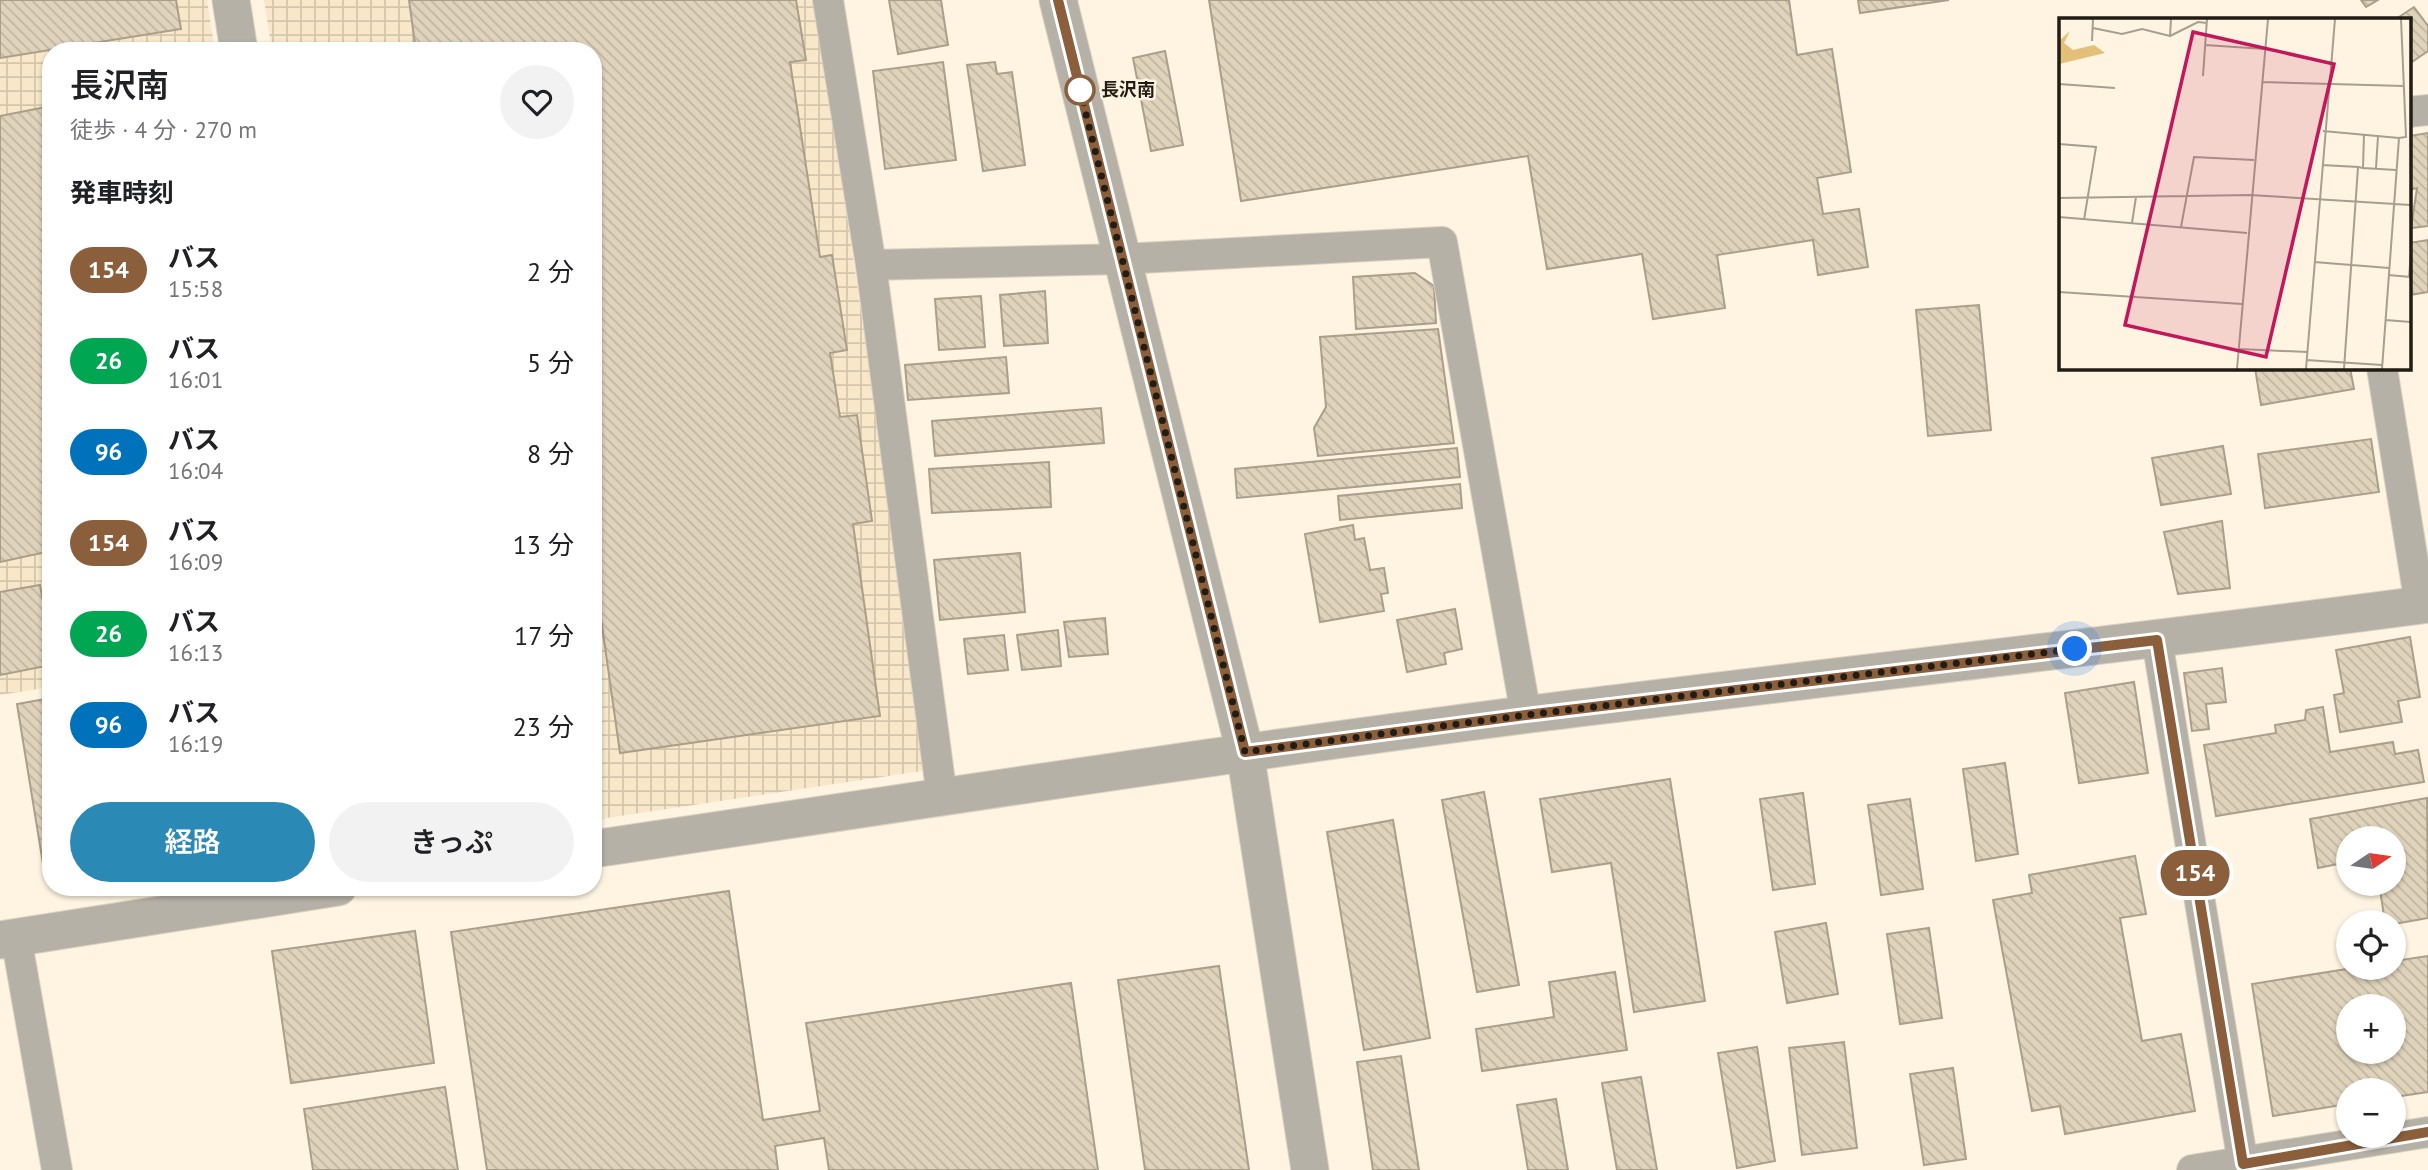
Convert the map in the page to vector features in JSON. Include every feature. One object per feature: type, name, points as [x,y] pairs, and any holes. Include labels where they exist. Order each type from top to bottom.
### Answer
[{"type":"street","points":[[231,0],[238,42]]},
{"type":"street","points":[[828,0],[871,265],[942,797]]},
{"type":"street","points":[[1058,0],[1245,752],[1310,1170]]},
{"type":"street","points":[[2410,112],[2428,110]]},
{"type":"street","points":[[871,265],[1122,259],[1441,242],[1526,715]]},
{"type":"street","points":[[602,848],[1245,752],[1526,715],[2157,640],[2424,604],[2382,369]]},
{"type":"street","points":[[2157,640],[2244,1167]]},
{"type":"street","points":[[57,1170],[8,939],[281,896]]},
{"type":"street","points":[[2192,1170],[2244,1167],[2428,1132]]},
{"type":"shaded area","points":[[0,0],[207,0],[214,42],[42,42],[42,688],[0,695]]},
{"type":"shaded area","points":[[264,0],[815,0],[929,770],[602,819],[602,42],[271,42]]},
{"type":"building","points":[[0,0],[176,0],[181,29],[100,42],[42,42],[42,51],[0,58]]},
{"type":"building","points":[[409,0],[796,0],[806,60],[790,62],[820,257],[832,255],[847,350],[830,353],[840,417],[857,415],[872,521],[853,524],[880,716],[620,753],[602,626],[602,42],[415,42]]},
{"type":"building","points":[[889,0],[941,0],[948,45],[898,54]]},
{"type":"building","points":[[1209,0],[1789,0],[1797,55],[1832,49],[1851,172],[1817,178],[1823,214],[1859,209],[1868,267],[1818,275],[1813,240],[1717,255],[1725,308],[1653,319],[1642,254],[1547,269],[1528,156],[1241,201]]},
{"type":"building","points":[[1858,0],[1949,0],[1860,13]]},
{"type":"building","points":[[2361,0],[2378,0],[2366,7]]},
{"type":"building","points":[[2414,7],[2428,26],[2428,51],[2412,62],[2410,18],[2398,18]]},
{"type":"building","points":[[1165,51],[1183,145],[1151,151],[1133,58]]},
{"type":"building","points":[[943,62],[956,160],[885,169],[873,71]]},
{"type":"building","points":[[995,62],[997,74],[1012,72],[1025,165],[983,171],[967,65]]},
{"type":"building","points":[[42,108],[42,553],[0,562],[0,116]]},
{"type":"building","points":[[2428,133],[2428,226],[2411,228],[2417,188],[2410,190],[2410,136]]},
{"type":"building","points":[[2428,240],[2428,292],[2410,295],[2410,243]]},
{"type":"building","points":[[1415,273],[1434,286],[1436,323],[1356,329],[1353,277]]},
{"type":"building","points":[[1045,291],[1048,343],[1004,346],[1000,295]]},
{"type":"building","points":[[981,296],[985,347],[939,350],[935,299]]},
{"type":"building","points":[[1979,305],[1991,430],[1928,436],[1916,310]]},
{"type":"building","points":[[1438,329],[1454,443],[1318,456],[1314,428],[1326,407],[1320,337]]},
{"type":"building","points":[[1006,357],[1009,393],[908,400],[905,365]]},
{"type":"building","points":[[2255,369],[2350,369],[2354,389],[2261,405]]},
{"type":"building","points":[[1101,408],[1104,443],[935,456],[932,421]]},
{"type":"building","points":[[2371,439],[2379,492],[2265,508],[2258,454]]},
{"type":"building","points":[[2223,446],[2231,494],[2161,505],[2152,458]]},
{"type":"building","points":[[1457,448],[1460,477],[1237,498],[1235,469]]},
{"type":"building","points":[[1049,462],[1051,507],[932,513],[929,469]]},
{"type":"building","points":[[1460,484],[1462,508],[1340,520],[1338,496]]},
{"type":"building","points":[[2222,521],[2230,588],[2178,594],[2164,532]]},
{"type":"building","points":[[1353,525],[1355,540],[1364,538],[1370,570],[1384,568],[1388,593],[1381,594],[1384,611],[1320,622],[1305,534]]},
{"type":"building","points":[[1020,553],[1025,612],[940,620],[934,560]]},
{"type":"building","points":[[40,585],[42,667],[0,675],[0,592]]},
{"type":"building","points":[[1455,609],[1462,649],[1444,653],[1446,664],[1407,672],[1397,620]]},
{"type":"building","points":[[1105,618],[1108,654],[1069,657],[1064,622]]},
{"type":"building","points":[[1058,630],[1061,666],[1022,670],[1017,635]]},
{"type":"building","points":[[1004,635],[1008,670],[968,674],[964,639]]},
{"type":"building","points":[[2410,637],[2420,697],[2398,701],[2402,722],[2340,732],[2334,695],[2344,693],[2336,650]]},
{"type":"building","points":[[2222,668],[2226,702],[2206,704],[2209,729],[2192,731],[2184,673]]},
{"type":"building","points":[[2134,682],[2148,773],[2079,783],[2065,693]]},
{"type":"building","points":[[42,700],[42,858],[17,704]]},
{"type":"building","points":[[2323,707],[2330,752],[2393,742],[2395,754],[2418,750],[2424,782],[2216,816],[2204,745],[2276,733],[2275,725],[2305,720],[2306,710]]},
{"type":"building","points":[[2005,763],[2018,854],[1976,861],[1963,769]]},
{"type":"building","points":[[1670,779],[1705,1001],[1634,1012],[1611,863],[1552,872],[1540,799]]},
{"type":"building","points":[[1484,792],[1519,985],[1477,992],[1442,800]]},
{"type":"building","points":[[1803,793],[1815,884],[1773,890],[1760,799]]},
{"type":"building","points":[[2427,798],[2428,918],[2406,922],[2406,910],[2383,910],[2381,896],[2406,896],[2406,826],[2336,826],[2336,864],[2318,868],[2310,819]]},
{"type":"building","points":[[1910,799],[1923,889],[1881,895],[1868,805]]},
{"type":"building","points":[[1393,820],[1430,1038],[1364,1050],[1327,832]]},
{"type":"building","points":[[2135,856],[2146,914],[2120,918],[2142,1041],[2181,1034],[2195,1111],[2065,1134],[2060,1106],[2032,1111],[1993,900],[2032,893],[2029,875]]},
{"type":"building","points":[[729,891],[763,1120],[820,1111],[806,1023],[1071,983],[1098,1170],[829,1170],[824,1138],[775,1146],[778,1170],[487,1170],[451,932]]},
{"type":"building","points":[[1826,923],[1838,994],[1787,1003],[1775,932]]},
{"type":"building","points":[[1929,928],[1942,1018],[1900,1024],[1887,934]]},
{"type":"building","points":[[415,931],[434,1063],[291,1083],[272,951]]},
{"type":"building","points":[[2428,956],[2428,1092],[2406,1095],[2406,1078],[2336,1078],[2336,1106],[2273,1116],[2252,984],[2336,971],[2336,980],[2406,980],[2406,959]]},
{"type":"building","points":[[1219,966],[1249,1170],[1145,1170],[1118,980]]},
{"type":"building","points":[[1615,972],[1627,1050],[1482,1071],[1476,1029],[1554,1017],[1549,982]]},
{"type":"building","points":[[1844,1042],[1857,1148],[1802,1155],[1789,1048]]},
{"type":"building","points":[[1757,1047],[1775,1161],[1737,1168],[1718,1053]]},
{"type":"building","points":[[1401,1056],[1419,1170],[1373,1170],[1357,1062]]},
{"type":"building","points":[[1953,1068],[1966,1159],[1924,1165],[1910,1074]]},
{"type":"building","points":[[1641,1077],[1657,1170],[1617,1170],[1602,1083]]},
{"type":"building","points":[[445,1087],[458,1170],[313,1170],[304,1109]]},
{"type":"building","points":[[1556,1099],[1568,1170],[1528,1170],[1517,1105]]},
{"type":"bus line","name":"154","points":[[1058,0],[1245,752],[1526,715],[2157,640],[2243,1164],[2428,1132]]},
{"type":"place","name":"長沢南","points":[[1080,90]]},
{"type":"route","points":[[1080,90],[1077,78],[1245,752],[1526,715],[2075,649]]}]
